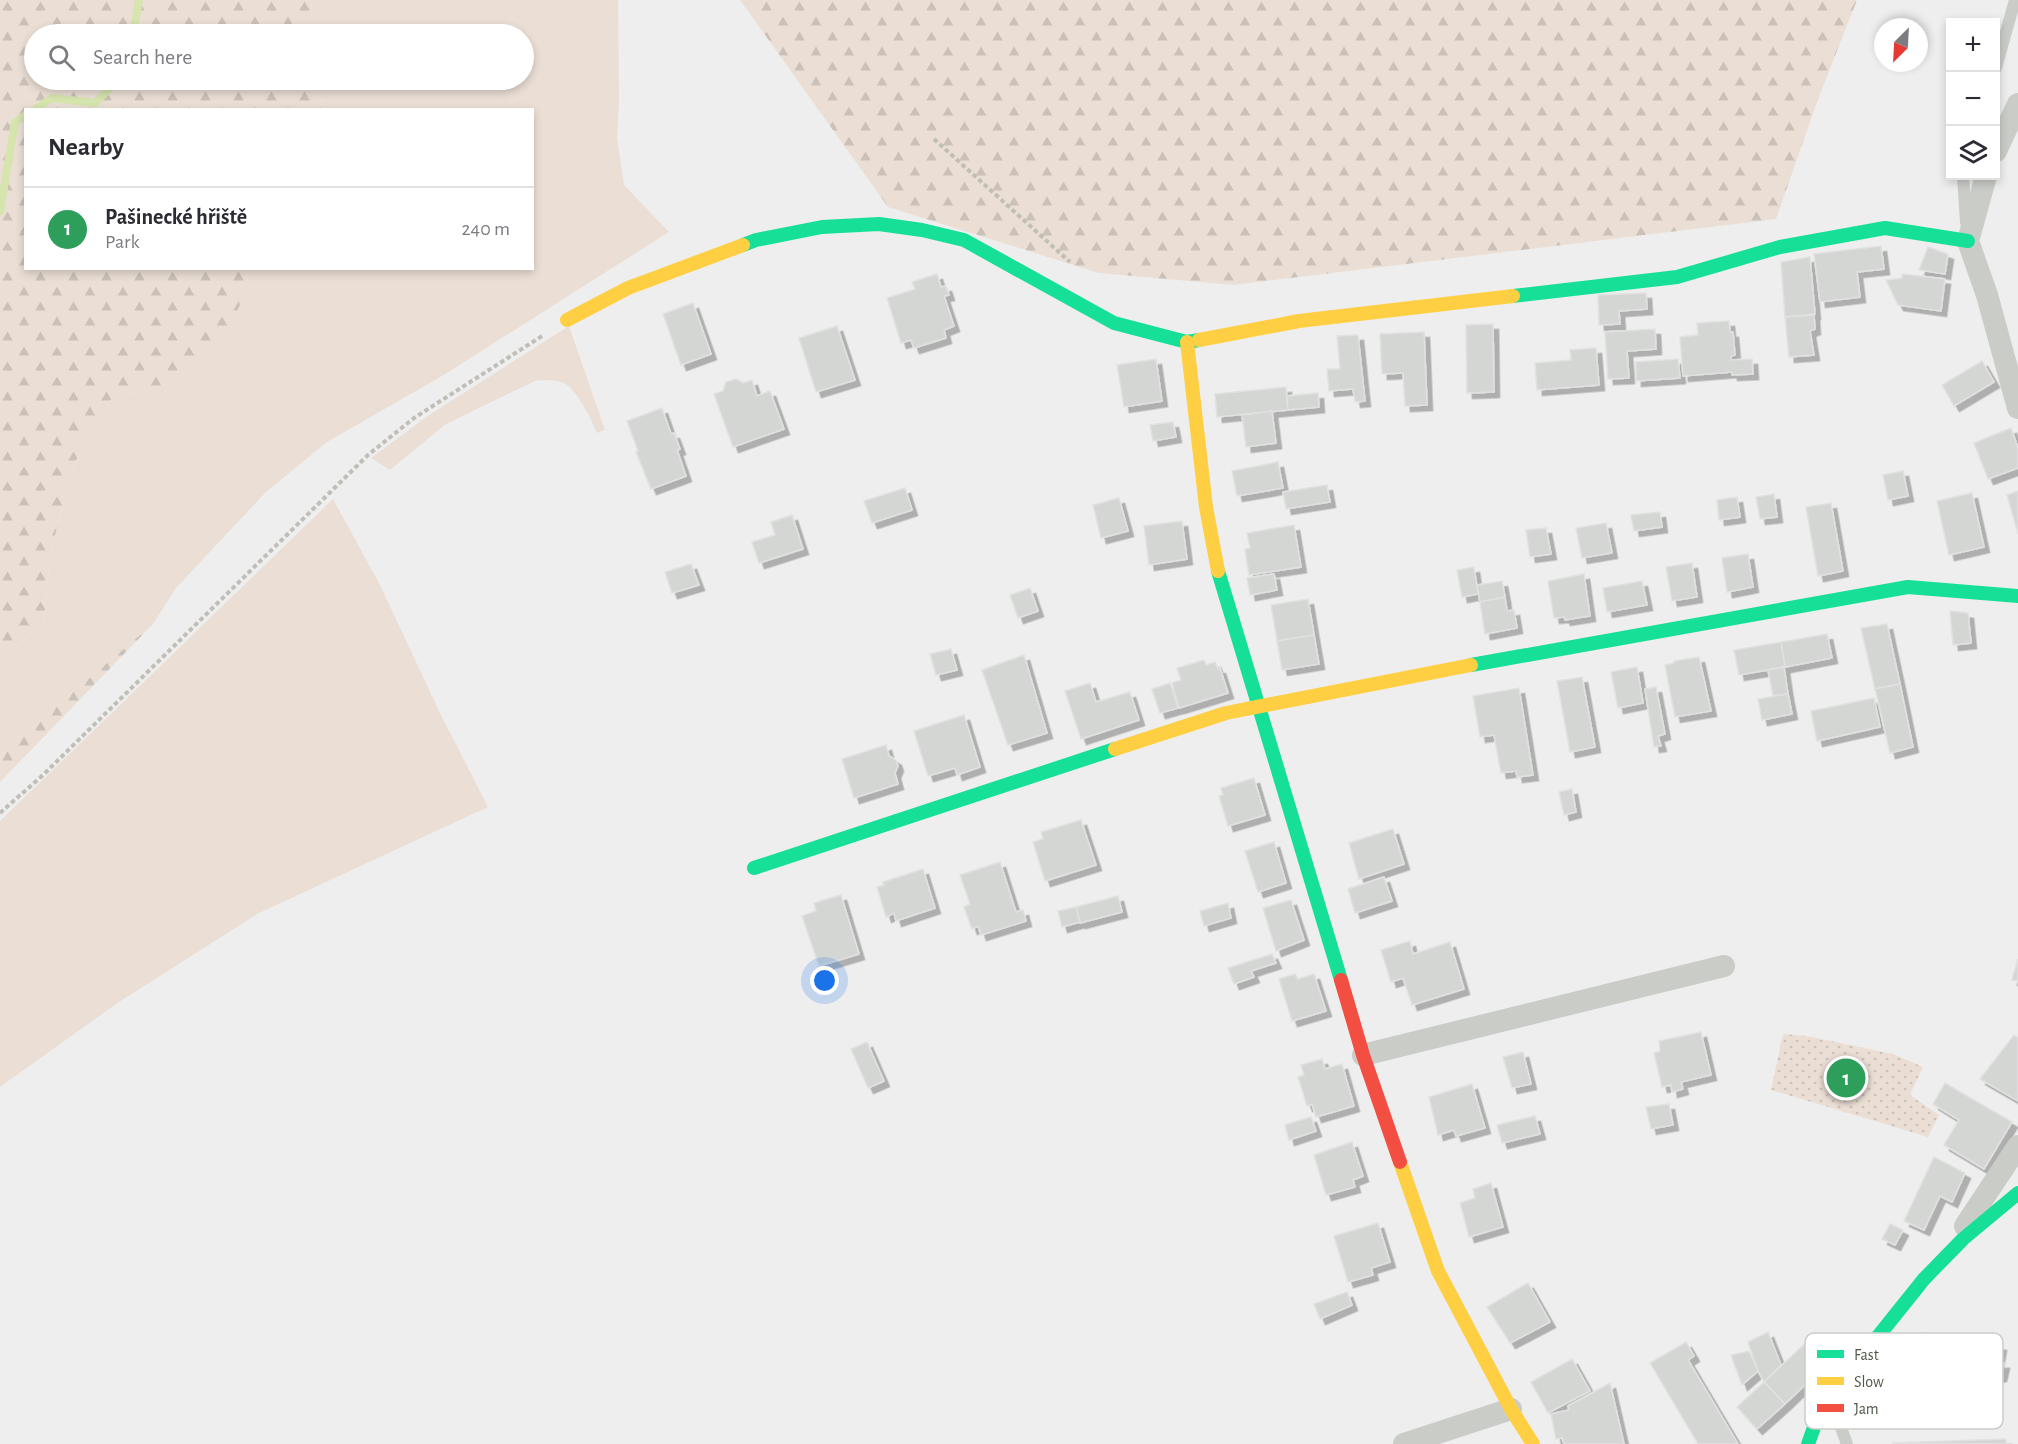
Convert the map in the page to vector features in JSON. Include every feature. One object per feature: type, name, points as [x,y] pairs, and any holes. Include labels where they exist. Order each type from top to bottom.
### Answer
[{"type":"street","points":[[2000,141],[2018,104]]},
{"type":"street","points":[[1985,180],[1968,241],[1987,295],[2018,408]]},
{"type":"street","points":[[567,320],[628,288],[756,240],[822,227],[879,224],[922,230],[964,240],[1114,322],[1188,342],[1299,321],[1677,277],[1780,247],[1885,228],[1968,241]]},
{"type":"street","points":[[1188,342],[1206,507],[1217,567],[1363,1055],[1438,1271],[1511,1409],[1533,1444]]},
{"type":"street","points":[[754,868],[1227,713],[1259,706],[1508,658],[1908,587],[2018,596]]},
{"type":"street","points":[[1363,1055],[1724,966]]},
{"type":"street","points":[[1883,1333],[1945,1257],[2018,1146]]},
{"type":"street","points":[[1945,1257],[1989,1216],[2018,1193]]},
{"type":"street","points":[[1404,1444],[1511,1409]]},
{"type":"street","points":[[1808,1444],[1811,1429]]},
{"type":"lane","points":[[2000,51],[2015,0]]},
{"type":"lane","points":[[1963,180],[1968,241]]},
{"type":"lane","points":[[1842,1429],[1847,1444]]},
{"type":"path","points":[[934,139],[1075,266]]},
{"type":"path","points":[[0,813],[43,775],[368,455],[414,418],[567,320]]},
{"type":"green space","points":[[0,0],[312,0],[313,24],[24,24],[24,90],[322,90],[321,108],[24,108],[24,270],[256,270],[233,320],[175,381],[110,400],[75,462],[57,526],[49,568],[44,621],[0,663]]},
{"type":"green space","points":[[312,0],[618,0],[617,138],[624,185],[669,232],[442,376],[327,442],[266,492],[176,588],[153,624],[0,757],[0,663],[44,621],[49,568],[57,526],[75,462],[110,400],[175,381],[255,270],[534,270],[534,108],[321,108],[322,90],[534,90],[534,24],[313,24]]},
{"type":"green space","points":[[740,0],[1857,0],[1817,102],[1776,219],[1234,285],[1099,273],[888,207]]},
{"type":"green space","points":[[569,326],[605,430],[597,433],[580,400],[567,385],[556,381],[535,381],[446,424],[390,470],[371,458],[429,415]]},
{"type":"green space","points":[[333,499],[380,585],[440,713],[488,807],[257,914],[119,1002],[0,1087],[0,821]]},
{"type":"green space","points":[[153,624],[0,782],[0,757]]},
{"type":"green space","points":[[1783,1034],[1807,1036],[1893,1054],[1923,1067],[1910,1095],[1939,1115],[1928,1137],[1771,1090]]},
{"type":"building","points":[[1881,246],[1884,269],[1857,272],[1860,297],[1820,302],[1814,254]]},
{"type":"building","points":[[1928,247],[1948,254],[1945,274],[1919,270]]},
{"type":"building","points":[[1810,257],[1815,314],[1785,317],[1781,262]]},
{"type":"building","points":[[937,274],[941,287],[946,286],[949,295],[944,296],[954,326],[944,330],[946,338],[914,348],[911,340],[901,343],[887,298],[915,289],[912,282]]},
{"type":"building","points":[[1902,274],[1945,279],[1941,311],[1898,305],[1886,280],[1902,278]]},
{"type":"building","points":[[1646,293],[1647,309],[1619,311],[1620,324],[1599,325],[1598,295]]},
{"type":"building","points":[[693,303],[711,354],[681,365],[663,314]]},
{"type":"building","points":[[1814,315],[1815,329],[1810,331],[1814,355],[1789,357],[1785,317]]},
{"type":"building","points":[[1729,321],[1730,332],[1733,332],[1735,355],[1731,356],[1731,360],[1752,359],[1753,374],[1732,375],[1732,372],[1683,376],[1680,337],[1698,335],[1697,323]]},
{"type":"building","points":[[1493,324],[1494,392],[1467,393],[1466,325]]},
{"type":"building","points":[[837,326],[855,380],[816,392],[799,338]]},
{"type":"building","points":[[1655,329],[1656,349],[1627,351],[1629,378],[1608,379],[1605,332]]},
{"type":"building","points":[[1424,332],[1427,405],[1405,406],[1403,373],[1382,374],[1380,334]]},
{"type":"building","points":[[1358,335],[1365,401],[1355,402],[1353,389],[1329,391],[1327,369],[1340,369],[1337,336]]},
{"type":"building","points":[[1596,348],[1599,385],[1537,390],[1535,363],[1571,360],[1570,350]]},
{"type":"building","points":[[1156,359],[1162,401],[1124,407],[1117,365]]},
{"type":"building","points":[[1678,359],[1680,378],[1636,381],[1636,362]]},
{"type":"building","points":[[1982,361],[1994,382],[1954,406],[1942,385]]},
{"type":"building","points":[[736,379],[743,383],[752,380],[757,396],[770,391],[784,429],[733,447],[714,394],[723,391],[726,382]]},
{"type":"building","points":[[1286,387],[1288,410],[1217,417],[1215,394]]},
{"type":"building","points":[[1318,393],[1319,407],[1288,410],[1287,396]]},
{"type":"building","points":[[662,408],[671,434],[674,433],[680,449],[677,450],[686,476],[651,489],[636,452],[638,451],[627,421]]},
{"type":"building","points":[[1272,411],[1276,443],[1246,447],[1242,415]]},
{"type":"building","points":[[1173,422],[1176,437],[1153,441],[1150,425]]},
{"type":"building","points":[[2011,428],[2018,448],[2018,468],[1988,479],[1974,443]]},
{"type":"building","points":[[1278,462],[1283,488],[1237,496],[1232,471]]},
{"type":"building","points":[[1903,471],[1908,496],[1888,500],[1883,475]]},
{"type":"building","points":[[1327,485],[1330,502],[1286,509],[1283,492]]},
{"type":"building","points":[[905,488],[912,510],[872,523],[864,501]]},
{"type":"building","points":[[2018,491],[2018,534],[2007,495]]},
{"type":"building","points":[[1972,493],[1984,547],[1949,555],[1937,501]]},
{"type":"building","points":[[1774,494],[1777,517],[1760,519],[1756,497]]},
{"type":"building","points":[[1737,497],[1740,517],[1719,520],[1717,500]]},
{"type":"building","points":[[1119,498],[1128,531],[1101,538],[1093,505]]},
{"type":"building","points":[[1831,503],[1843,571],[1818,576],[1806,507]]},
{"type":"building","points":[[1660,512],[1662,527],[1634,531],[1631,515]]},
{"type":"building","points":[[792,515],[803,549],[759,563],[752,542],[775,535],[771,522]]},
{"type":"building","points":[[1182,521],[1187,559],[1149,565],[1144,526]]},
{"type":"building","points":[[1606,523],[1612,553],[1582,558],[1576,528]]},
{"type":"building","points":[[1294,525],[1301,567],[1249,575],[1245,549],[1250,548],[1247,533]]},
{"type":"building","points":[[1546,528],[1551,554],[1530,557],[1526,530]]},
{"type":"building","points":[[1748,554],[1753,587],[1727,592],[1722,558]]},
{"type":"building","points":[[1692,563],[1697,597],[1672,601],[1666,567]]},
{"type":"building","points":[[691,564],[699,585],[672,593],[665,572]]},
{"type":"building","points":[[1474,567],[1478,594],[1462,597],[1457,570]]},
{"type":"building","points":[[1274,574],[1277,590],[1250,595],[1247,578]]},
{"type":"building","points":[[1584,574],[1590,616],[1565,620],[1564,617],[1554,618],[1548,581]]},
{"type":"building","points":[[1502,581],[1505,597],[1480,602],[1477,585]]},
{"type":"building","points":[[1642,581],[1647,605],[1607,612],[1603,588]]},
{"type":"building","points":[[1030,588],[1038,611],[1018,618],[1010,595]]},
{"type":"building","points":[[1505,597],[1507,611],[1514,610],[1517,628],[1485,634],[1480,602]]},
{"type":"building","points":[[1308,599],[1314,635],[1277,641],[1271,605]]},
{"type":"building","points":[[1950,611],[1968,613],[1971,643],[1953,645]]},
{"type":"building","points":[[1887,624],[1900,684],[1875,689],[1861,628]]},
{"type":"building","points":[[1827,634],[1832,658],[1785,667],[1781,642]]},
{"type":"building","points":[[1314,635],[1319,664],[1282,670],[1277,641]]},
{"type":"building","points":[[1781,642],[1785,667],[1739,675],[1734,650]]},
{"type":"building","points":[[951,649],[957,670],[936,675],[930,654]]},
{"type":"building","points":[[1024,655],[1047,733],[1008,745],[982,670]]},
{"type":"building","points":[[1699,657],[1711,711],[1675,717],[1665,665],[1674,663],[1674,661]]},
{"type":"building","points":[[1204,660],[1206,665],[1215,662],[1218,669],[1220,668],[1228,693],[1179,708],[1172,683],[1181,680],[1177,668]]},
{"type":"building","points":[[1637,667],[1643,703],[1618,708],[1611,672]]},
{"type":"building","points":[[1784,667],[1788,694],[1773,696],[1768,670]]},
{"type":"building","points":[[1582,677],[1595,747],[1570,752],[1557,681]]},
{"type":"building","points":[[1090,683],[1096,702],[1130,692],[1139,720],[1081,739],[1065,691]]},
{"type":"building","points":[[1170,683],[1178,708],[1160,713],[1152,689]]},
{"type":"building","points":[[1900,684],[1913,747],[1890,753],[1875,689]]},
{"type":"building","points":[[1656,687],[1665,734],[1658,736],[1661,746],[1654,747],[1645,689]]},
{"type":"building","points":[[1519,688],[1533,775],[1517,777],[1516,771],[1501,773],[1494,735],[1480,737],[1473,696]]},
{"type":"building","points":[[1788,694],[1792,714],[1762,720],[1758,699]]},
{"type":"building","points":[[1874,698],[1880,727],[1817,741],[1811,711]]},
{"type":"building","points":[[964,715],[980,767],[957,775],[955,768],[928,776],[914,731]]},
{"type":"building","points":[[886,745],[889,756],[896,760],[898,766],[895,773],[898,784],[854,798],[842,759]]},
{"type":"building","points":[[1254,778],[1265,815],[1228,826],[1219,796],[1223,795],[1221,788]]},
{"type":"building","points":[[1572,789],[1576,812],[1564,815],[1559,792]]},
{"type":"building","points":[[1081,820],[1096,865],[1045,881],[1033,842],[1043,839],[1041,832]]},
{"type":"building","points":[[1393,829],[1404,864],[1359,879],[1349,843]]},
{"type":"building","points":[[1274,842],[1286,883],[1258,892],[1245,851]]},
{"type":"building","points":[[1000,862],[1016,912],[1023,910],[1026,921],[981,935],[978,926],[972,929],[964,907],[970,904],[960,875]]},
{"type":"building","points":[[923,869],[935,908],[896,921],[894,913],[886,917],[877,887],[884,885],[883,882]]},
{"type":"building","points":[[1384,877],[1392,901],[1355,913],[1348,889]]},
{"type":"building","points":[[841,895],[859,954],[819,966],[802,916],[816,911],[814,903]]},
{"type":"building","points":[[1118,896],[1122,912],[1080,923],[1076,907]]},
{"type":"building","points":[[1291,900],[1304,940],[1276,951],[1263,908]]},
{"type":"building","points":[[1228,903],[1231,918],[1204,926],[1200,911]]},
{"type":"building","points":[[1076,907],[1080,922],[1062,927],[1058,911]]},
{"type":"building","points":[[1410,941],[1413,954],[1450,942],[1464,989],[1412,1005],[1403,978],[1391,982],[1381,950]]},
{"type":"building","points":[[1272,954],[1276,963],[1251,971],[1254,977],[1234,984],[1228,968]]},
{"type":"building","points":[[2018,959],[2018,981],[2012,980]]},
{"type":"building","points":[[1295,974],[1298,979],[1314,974],[1326,1011],[1292,1021],[1279,979]]},
{"type":"building","points":[[1701,1032],[1711,1075],[1681,1082],[1683,1089],[1672,1092],[1671,1085],[1662,1087],[1654,1053],[1660,1051],[1659,1041]]},
{"type":"building","points":[[2014,1035],[2018,1038],[2018,1101],[1980,1079]]},
{"type":"building","points":[[867,1042],[884,1081],[868,1088],[851,1049]]},
{"type":"building","points":[[1523,1052],[1531,1084],[1512,1088],[1503,1057]]},
{"type":"building","points":[[1322,1059],[1325,1069],[1342,1064],[1354,1106],[1316,1117],[1312,1104],[1307,1106],[1298,1077],[1304,1075],[1301,1065]]},
{"type":"building","points":[[1945,1083],[2012,1122],[1984,1169],[1944,1145],[1959,1120],[1933,1104]]},
{"type":"building","points":[[1472,1084],[1485,1128],[1456,1136],[1454,1130],[1438,1135],[1429,1097]]},
{"type":"building","points":[[1669,1104],[1673,1125],[1651,1129],[1646,1107]]},
{"type":"building","points":[[1535,1116],[1540,1134],[1502,1143],[1497,1125]]},
{"type":"building","points":[[1311,1117],[1316,1131],[1289,1140],[1285,1125]]},
{"type":"building","points":[[1352,1142],[1363,1176],[1353,1180],[1355,1187],[1326,1195],[1314,1155]]},
{"type":"building","points":[[1934,1157],[1965,1173],[1952,1202],[1940,1196],[1924,1230],[1904,1221]]},
{"type":"building","points":[[1491,1183],[1503,1227],[1469,1237],[1460,1203],[1475,1198],[1473,1189]]},
{"type":"building","points":[[1378,1223],[1390,1262],[1371,1268],[1373,1275],[1348,1282],[1334,1236]]},
{"type":"building","points":[[1890,1224],[1903,1230],[1895,1245],[1882,1239]]},
{"type":"building","points":[[1528,1283],[1550,1322],[1510,1343],[1487,1307]]},
{"type":"building","points":[[1347,1292],[1352,1305],[1320,1319],[1314,1304]]},
{"type":"building","points":[[1768,1332],[1781,1365],[1764,1382],[1748,1342]]},
{"type":"building","points":[[1686,1342],[1694,1356],[1688,1360],[1738,1444],[1698,1444],[1650,1363]]},
{"type":"building","points":[[1805,1343],[1805,1385],[1785,1404],[1764,1382]]},
{"type":"building","points":[[1749,1351],[1758,1371],[1742,1385],[1731,1355]]},
{"type":"building","points":[[1572,1359],[1590,1391],[1548,1413],[1531,1382]]},
{"type":"building","points":[[1764,1382],[1785,1404],[1757,1429],[1737,1407]]},
{"type":"building","points":[[1610,1383],[1624,1444],[1564,1444],[1562,1438],[1556,1439],[1551,1414],[1569,1410],[1568,1406]]},
{"type":"building","points":[[2006,1439],[2006,1444],[1892,1443]]},
{"type":"waterway","points":[[135,24],[139,0]]},
{"type":"waterway","points":[[37,108],[52,98],[95,103],[108,90]]},
{"type":"waterway","points":[[0,211],[15,122],[24,116]]},
{"type":"traffic: fast","points":[[743,245],[756,240],[822,227],[879,224],[922,230],[964,240],[1114,323],[1187,342],[1199,340]]},
{"type":"traffic: fast","points":[[1513,296],[1677,277],[1780,247],[1885,228],[1968,241]]},
{"type":"traffic: fast","points":[[1218,571],[1341,980]]},
{"type":"traffic: fast","points":[[1471,665],[1908,587],[2018,596]]},
{"type":"traffic: fast","points":[[754,868],[1115,749]]},
{"type":"traffic: fast","points":[[1881,1333],[1924,1279],[1963,1239],[2018,1193]]},
{"type":"traffic: fast","points":[[1808,1444],[1813,1429]]},
{"type":"traffic: slow","points":[[567,320],[628,288],[743,245]]},
{"type":"traffic: slow","points":[[1199,340],[1299,321],[1513,296]]},
{"type":"traffic: slow","points":[[1187,342],[1206,507],[1218,571]]},
{"type":"traffic: slow","points":[[1115,749],[1226,713],[1471,665]]},
{"type":"traffic: slow","points":[[1400,1162],[1438,1271],[1511,1409],[1533,1444]]},
{"type":"traffic: jam","points":[[1341,980],[1363,1055],[1400,1162]]},
{"type":"place","name":"Pašinecké hřiště","points":[[1846,1078]]}]
